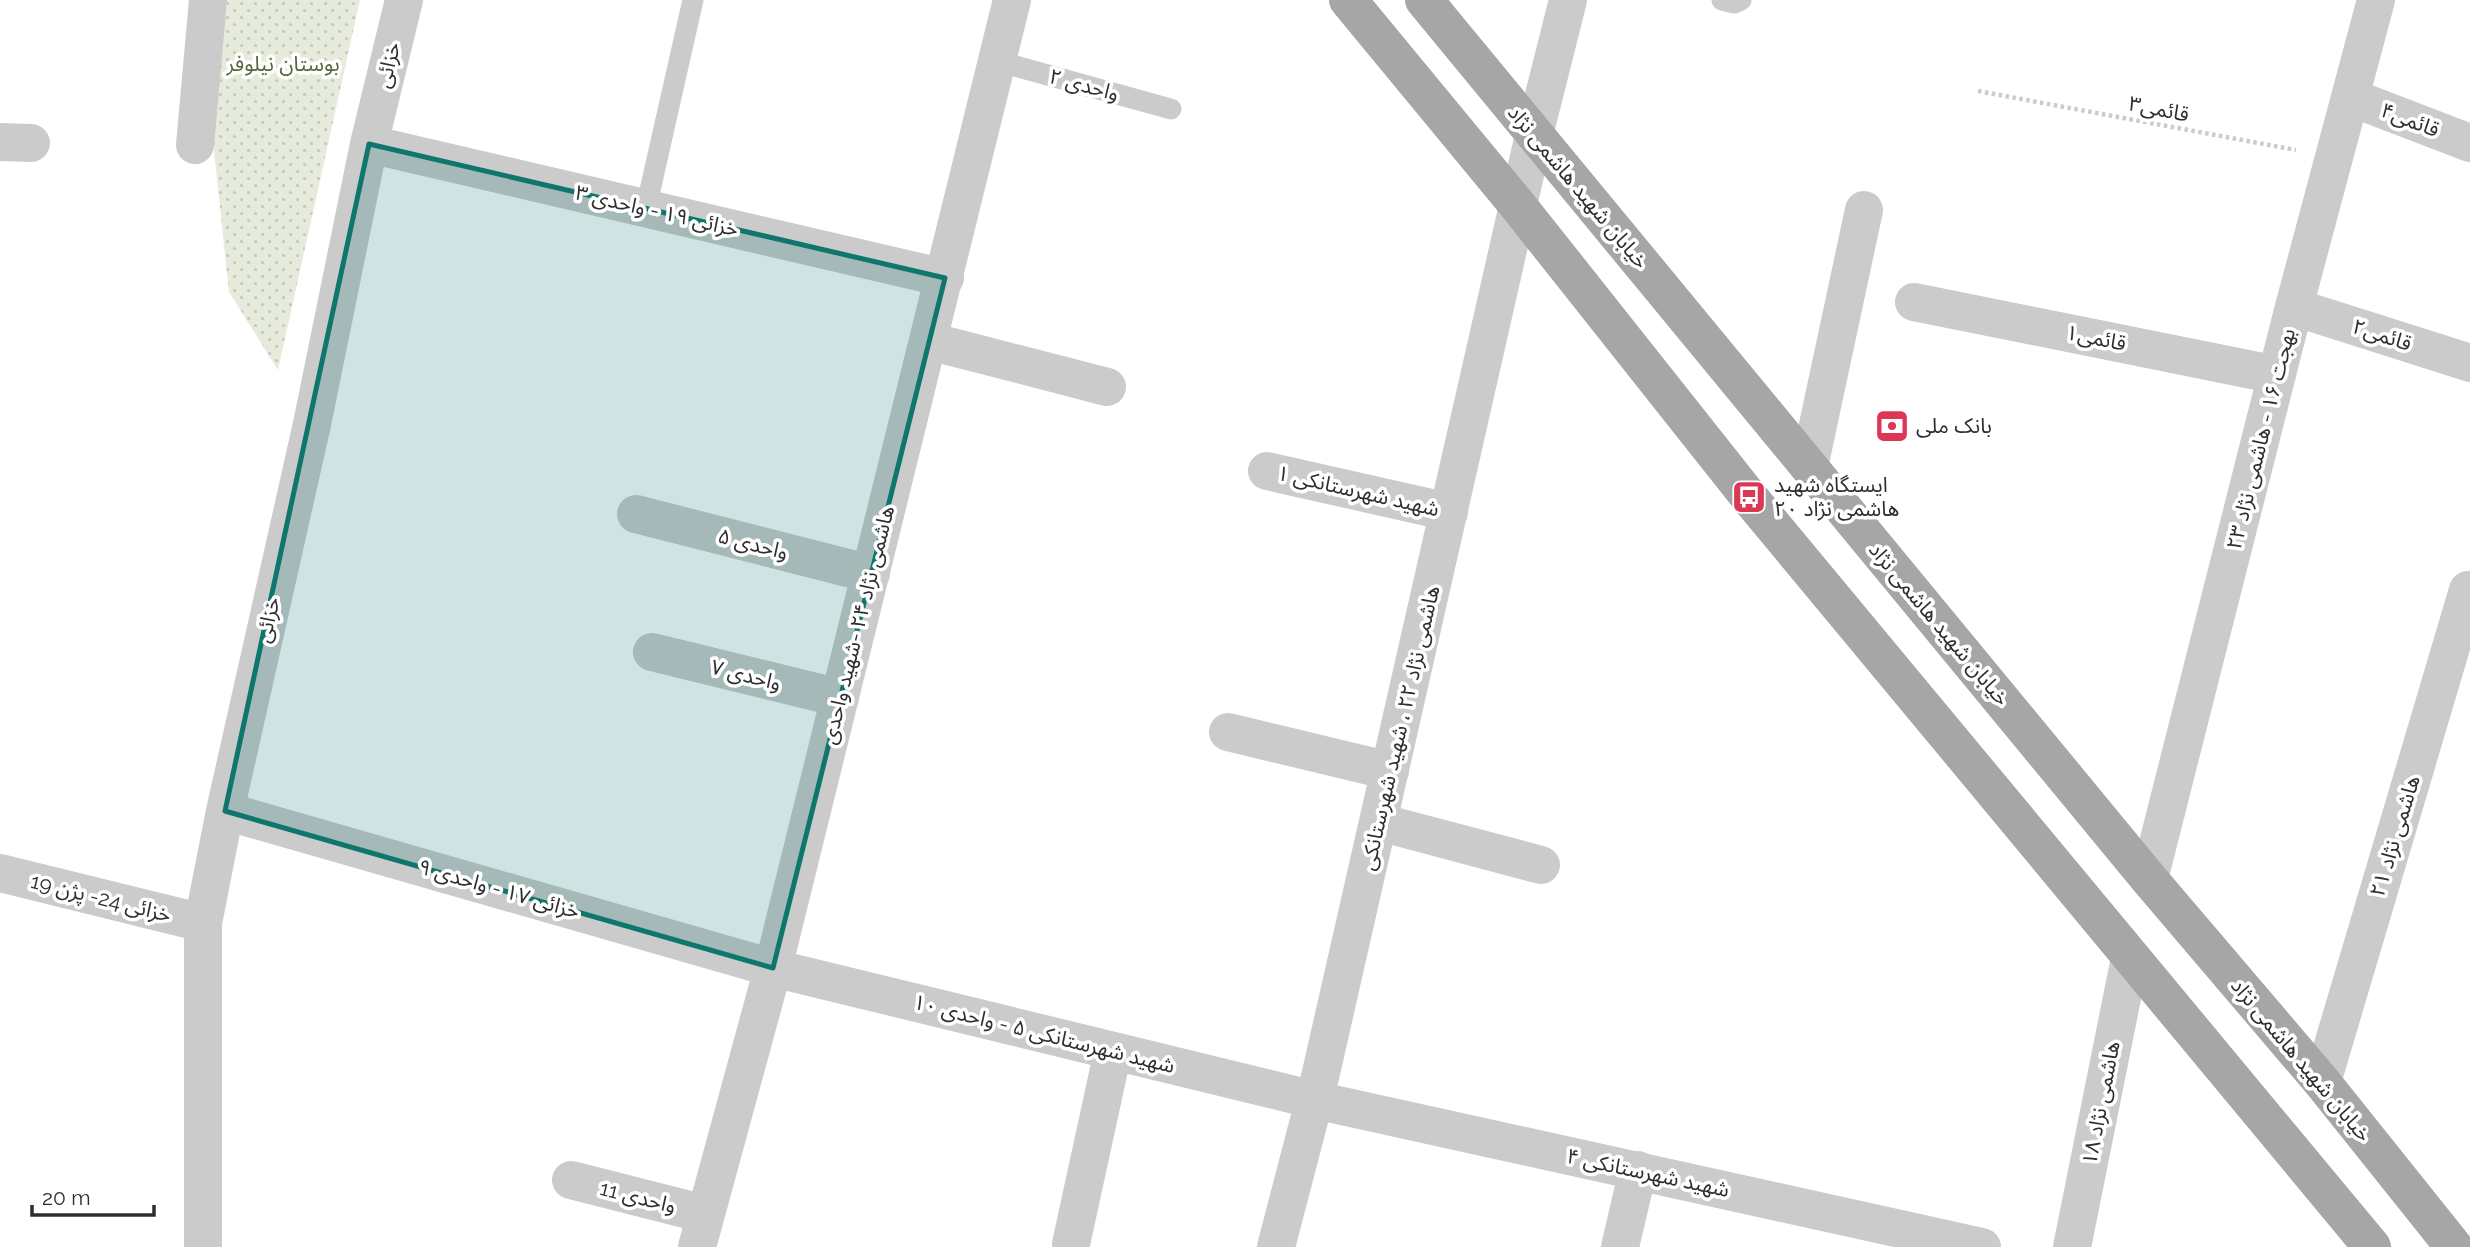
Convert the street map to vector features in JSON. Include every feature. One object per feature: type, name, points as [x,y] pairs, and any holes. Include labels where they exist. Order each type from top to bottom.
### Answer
[{"type":"main road","points":[[1348,0],[1519,207],[1749,497],[2372,1247]]},
{"type":"main road","name":"خیابان شهید هاشمی نژاد","points":[[1424,0],[2150,879],[2322,1082],[2454,1247]]},
{"type":"street","points":[[195,145],[208,0]]},
{"type":"street","name":"خزائی","points":[[204,1247],[203,923],[225,811],[312,424],[369,144],[404,0]]},
{"type":"street","name":"هاشمی نژاد ۲۴ -شهید واحدی","points":[[701,1231],[773,968],[1012,0]]},
{"type":"street","name":"هاشمی نژاد ۲۲ ، شهید شهرستانکی","points":[[1276,1247],[1315,1100],[1534,135],[1568,0]]},
{"type":"street","name":"بهجت ۱۶ - هاشمی نژاد ۲۳","points":[[2150,879],[2294,307],[2376,0]]},
{"type":"street","name":"قائمی۴","points":[[2350,97],[2470,143]]},
{"type":"street","name":"خزائی ۱۹ - واحدی ۳","points":[[369,144],[945,278]]},
{"type":"street","points":[[1809,467],[1864,210]]},
{"type":"street","name":"قائمی۱","points":[[1914,302],[2277,375]]},
{"type":"street","name":"قائمی۲","points":[[2294,307],[2470,363]]},
{"type":"street","points":[[929,341],[1107,387]]},
{"type":"street","name":"شهید شهرستانکی ۱","points":[[1267,471],[1449,512]]},
{"type":"street","name":"واحدی ۵","points":[[636,514],[871,574]]},
{"type":"street","name":"هاشمی نژاد ۲۱","points":[[2322,1082],[2468,590]]},
{"type":"street","name":"واحدی ۷","points":[[652,652],[840,698]]},
{"type":"street","points":[[1228,732],[1390,771]]},
{"type":"street","name":"خزائی ۱۷ - واحدی ۹","points":[[225,811],[773,968]]},
{"type":"street","points":[[1378,822],[1541,865]]},
{"type":"street","name":"خزائی 24- پژن 19","points":[[0,873],[203,923]]},
{"type":"street","name":"هاشمی نژاد ۱۸","points":[[2072,1247],[2130,958]]},
{"type":"street","name":"شهید شهرستانکی ۵ - واحدی ۱۰","points":[[773,968],[1315,1100]]},
{"type":"street","points":[[1070,1244],[1113,1051]]},
{"type":"street","name":"شهید شهرستانکی ۴","points":[[1315,1100],[1982,1247]]},
{"type":"street","points":[[1620,1247],[1638,1170]]},
{"type":"street","name":"واحدی 11","points":[[570,1180],[701,1231]]},
{"type":"lane","points":[[646,208],[693,0]]},
{"type":"lane","points":[[1721,0],[1734,3],[1741,0]]},
{"type":"lane","name":"واحدی ۲","points":[[997,61],[1171,109]]},
{"type":"path","name":"قائمی۳","points":[[1978,91],[2334,158]]},
{"type":"highlighted area","points":[[369,144],[945,278],[773,968],[225,811]]},
{"type":"green space","name":"بوستان نیلوفر","points":[[227,0],[360,0],[278,370],[229,292],[213,141]]},
{"type":"place","name":"بانک ملی","points":[[1892,426]]},
{"type":"place","name":"ایستگاه شهید هاشمی نژاد ۲۰","points":[[1749,497]]}]
